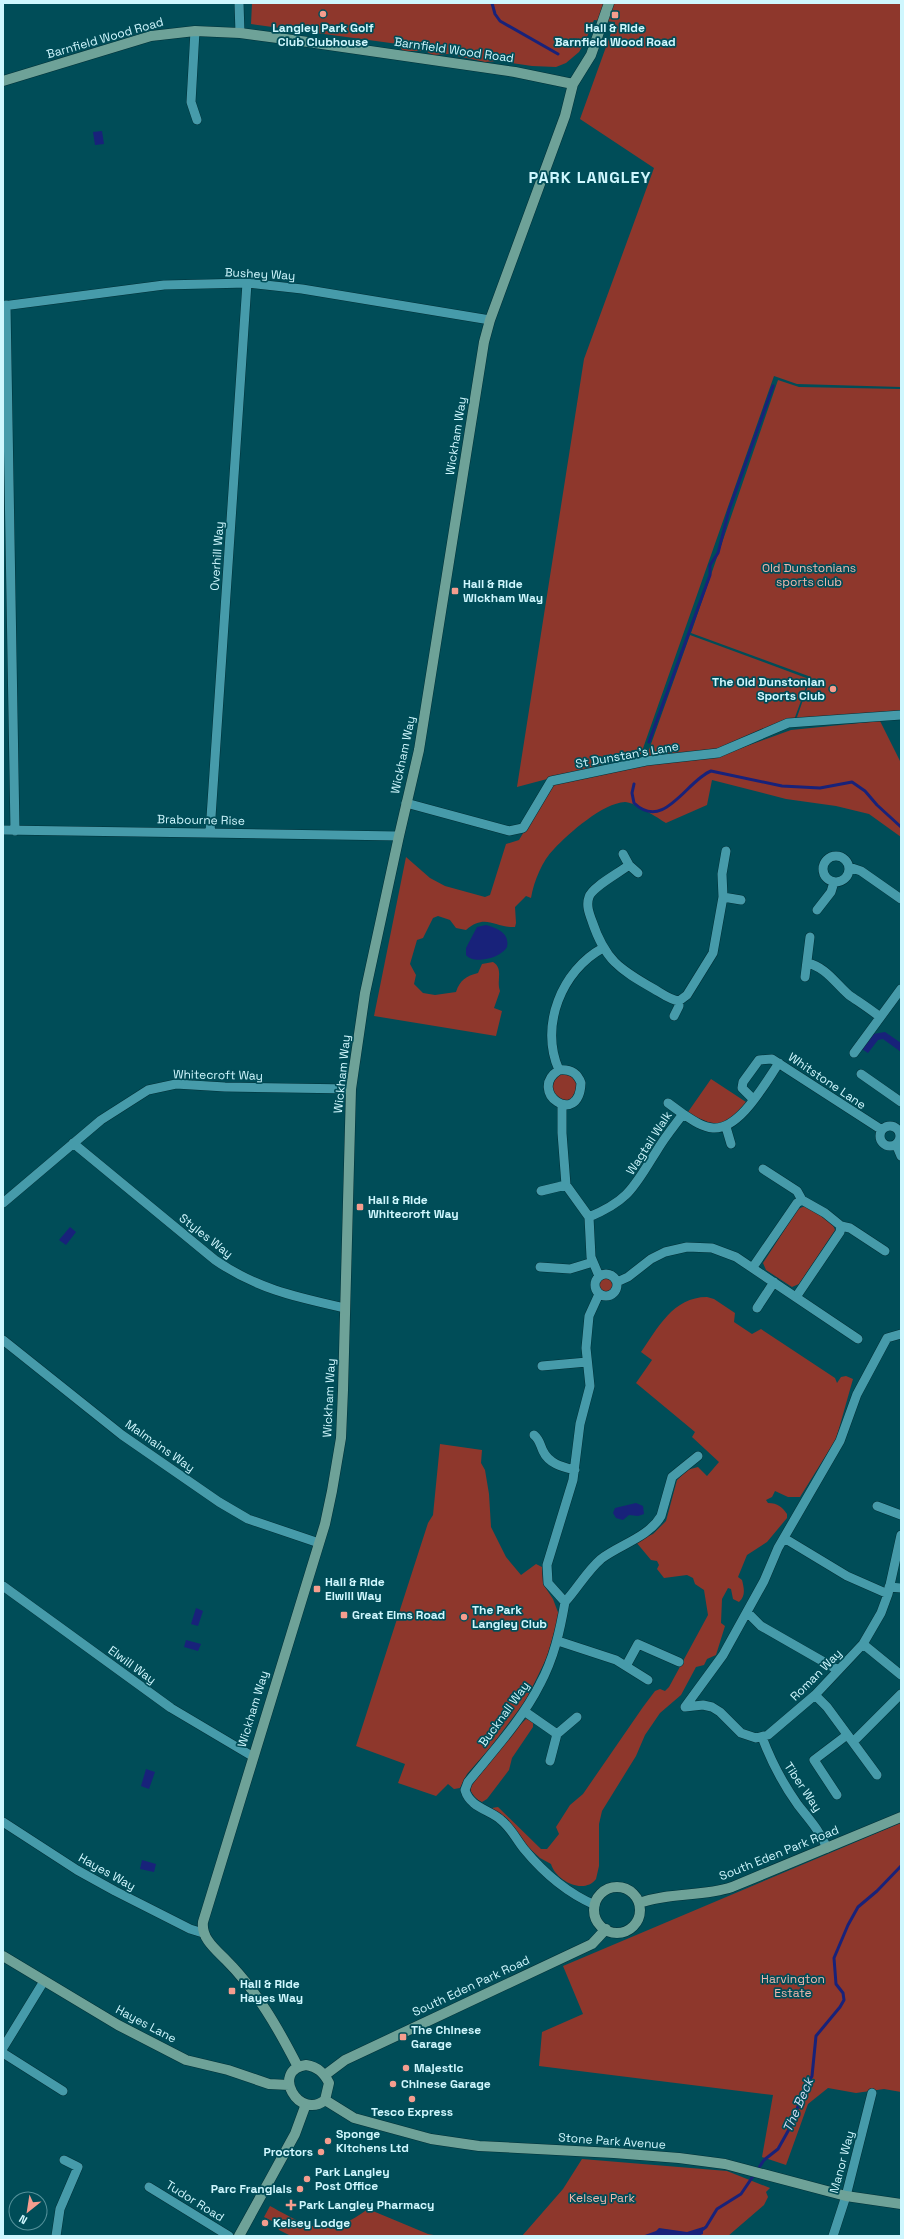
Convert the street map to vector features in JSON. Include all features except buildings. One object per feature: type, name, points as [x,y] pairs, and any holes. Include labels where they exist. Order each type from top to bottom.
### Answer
[{"type":"street","points":[[239,3],[240,33]]},
{"type":"street","name":"Wickham Way","points":[[204,1933],[203,1922],[252,1756],[319,1543],[332,1491],[341,1438],[351,1089],[366,993],[406,803],[419,750],[484,342],[490,320],[565,116],[573,84],[591,55],[609,3]]},
{"type":"street","points":[[195,31],[191,102],[197,120]]},
{"type":"street","name":"Barnfield Wood Road","points":[[3,81],[150,36],[195,31],[240,33],[515,72],[573,84]]},
{"type":"street","name":"Bushey Way","points":[[4,306],[164,285],[247,283],[302,289],[490,320]]},
{"type":"street","name":"Overhill Way","points":[[210,832],[247,283]]},
{"type":"street","points":[[4,306],[15,830]]},
{"type":"street","name":"St Dunstan's Lane","points":[[406,803],[509,831],[523,828],[551,781],[646,761],[718,753],[788,722],[901,715]]},
{"type":"street","name":"Brabourne Rise","points":[[3,830],[399,836]]},
{"type":"street","points":[[674,1016],[679,1006],[679,1001],[687,995],[711,958],[723,897],[722,874],[726,851]]},
{"type":"street","points":[[623,854],[629,865],[638,873]]},
{"type":"street","points":[[833,857],[840,857],[847,862],[849,867],[847,877],[841,882],[834,882],[828,880],[824,874],[823,868],[827,860],[833,857]]},
{"type":"street","points":[[629,865],[613,878],[594,888],[589,898],[589,913],[603,948],[616,964],[630,975],[670,998],[679,1001]]},
{"type":"street","points":[[849,867],[861,870],[901,899]]},
{"type":"street","points":[[817,910],[831,892],[834,882]]},
{"type":"street","points":[[723,897],[741,900]]},
{"type":"street","points":[[805,977],[810,937]]},
{"type":"street","points":[[559,1070],[552,1054],[552,1043],[554,1017],[563,989],[569,977],[578,965],[603,948]]},
{"type":"street","points":[[807,963],[815,965],[826,972],[848,994],[880,1017]]},
{"type":"street","points":[[854,1053],[901,989]]},
{"type":"street","name":"Whitstone Lane","points":[[751,1102],[741,1085],[757,1062],[768,1058],[779,1063],[882,1130]]},
{"type":"street","points":[[732,1144],[726,1127],[738,1119],[779,1063]]},
{"type":"street","points":[[559,1070],[570,1070],[580,1079],[581,1087],[578,1095],[569,1104],[562,1106],[553,1099],[549,1089],[551,1078],[559,1070]]},
{"type":"street","points":[[861,1074],[901,1102]]},
{"type":"street","points":[[580,1079],[588,1075]]},
{"type":"street","name":"Whitecroft Way","points":[[3,1203],[101,1120],[148,1090],[176,1084],[225,1087],[351,1089]]},
{"type":"street","points":[[668,1103],[683,1114]]},
{"type":"street","points":[[562,1106],[561,1128],[566,1185],[589,1216],[593,1262],[599,1276],[594,1286],[599,1294],[605,1296],[612,1294],[617,1288],[617,1282],[609,1274],[599,1276]]},
{"type":"street","name":"Wagtail Walk","points":[[589,1216],[610,1207],[634,1188],[683,1114],[708,1127],[726,1127]]},
{"type":"street","points":[[889,1125],[900,1129],[900,1139],[896,1144],[887,1145],[882,1141],[880,1135],[882,1130],[889,1125]]},
{"type":"street","name":"Styles Way","points":[[73,1143],[209,1255],[237,1275],[282,1294],[345,1308]]},
{"type":"street","points":[[896,1144],[901,1156]]},
{"type":"street","points":[[763,1168],[797,1191],[802,1200],[825,1213],[841,1226],[850,1228],[885,1251]]},
{"type":"street","points":[[541,1191],[566,1185]]},
{"type":"street","points":[[753,1267],[797,1203],[802,1200]]},
{"type":"street","points":[[796,1297],[840,1232],[841,1226]]},
{"type":"street","points":[[617,1282],[628,1278],[658,1255],[687,1247],[704,1246],[719,1249],[753,1267],[858,1339]]},
{"type":"street","points":[[540,1267],[570,1269],[593,1262]]},
{"type":"street","points":[[757,1308],[774,1282]]},
{"type":"street","points":[[599,1294],[589,1316],[586,1348],[590,1386],[580,1424],[575,1470],[550,1556],[547,1574],[550,1587],[565,1602],[601,1559],[638,1536],[660,1519],[672,1477],[698,1456]]},
{"type":"street","points":[[762,1738],[741,1733],[720,1712],[712,1707],[703,1705],[685,1707],[723,1655],[764,1581],[784,1538],[840,1441],[856,1394],[887,1338],[901,1334]]},
{"type":"street","name":"Malmains Way","points":[[3,1340],[122,1435],[219,1502],[248,1519],[290,1535],[319,1543]]},
{"type":"street","points":[[542,1366],[587,1362]]},
{"type":"street","points":[[534,1435],[551,1461],[575,1470]]},
{"type":"street","points":[[877,1506],[901,1515]]},
{"type":"street","name":"Roman Way","points":[[762,1738],[768,1735],[815,1695],[864,1644],[881,1613],[889,1590],[901,1535]]},
{"type":"street","points":[[784,1538],[847,1576],[889,1590],[901,1588]]},
{"type":"street","name":"Elwill Way","points":[[3,1586],[171,1708],[252,1756]]},
{"type":"street","name":"Bucknall Way","points":[[565,1602],[558,1641],[541,1683],[524,1711],[468,1782],[465,1788],[466,1793],[483,1811],[500,1819],[529,1854],[563,1886],[575,1896],[595,1905]]},
{"type":"street","points":[[747,1612],[761,1626],[838,1670]]},
{"type":"street","points":[[558,1641],[588,1653],[616,1660],[648,1680]]},
{"type":"street","points":[[626,1666],[638,1644],[679,1662]]},
{"type":"street","points":[[864,1644],[901,1675]]},
{"type":"street","points":[[837,1795],[814,1760],[850,1738],[901,1694]]},
{"type":"street","points":[[815,1695],[827,1707],[877,1775]]},
{"type":"street","points":[[524,1711],[558,1734]]},
{"type":"street","points":[[550,1761],[558,1734],[577,1717]]},
{"type":"street","name":"Tiber Way","points":[[762,1738],[768,1755],[777,1771],[798,1805],[818,1829],[827,1848]]},
{"type":"street","name":"South Eden Park Road","points":[[640,1904],[666,1896],[722,1890],[901,1817]]},
{"type":"street","name":"Hayes Way","points":[[3,1822],[77,1870],[115,1891],[190,1929],[204,1933]]},
{"type":"street","points":[[615,1887],[627,1889],[637,1898],[640,1904],[639,1916],[631,1928],[620,1933],[606,1930],[601,1926],[595,1917],[595,1905],[601,1894],[615,1887]]},
{"type":"street","name":"South Eden Park Road","points":[[325,2075],[345,2060],[592,1944],[606,1930]]},
{"type":"street","points":[[204,1933],[211,1945],[239,1974],[266,2009],[298,2067]]},
{"type":"street","name":"Hayes Lane","points":[[3,1956],[118,2025],[186,2060],[228,2070],[269,2084],[289,2085]]},
{"type":"street","points":[[3,2048],[44,1981]]},
{"type":"street","points":[[3,2053],[63,2091]]},
{"type":"street","points":[[312,2066],[325,2075],[329,2083],[329,2090],[325,2100],[317,2105],[306,2104],[297,2099],[289,2085],[291,2074],[298,2067],[312,2066]]},
{"type":"street","name":"Manor Way","points":[[833,2236],[846,2196],[872,2093]]},
{"type":"street","name":"Stone Park Avenue","points":[[325,2100],[354,2118],[409,2134],[449,2142],[486,2146],[679,2158],[740,2167],[846,2196],[901,2204]]},
{"type":"street","points":[[239,2236],[295,2134],[306,2104]]},
{"type":"street","points":[[56,2236],[60,2209],[78,2167],[64,2160]]},
{"type":"street","name":"Tudor Road","points":[[149,2187],[229,2236]]},
{"type":"green space","points":[[252,3],[901,3],[901,387],[797,384],[774,376],[641,754],[517,787],[584,359],[654,168],[580,119],[615,22],[594,20],[579,52],[566,63],[556,67],[532,66],[498,61],[485,62],[448,54],[433,55],[425,51],[403,51],[398,44],[251,24]]},
{"type":"green space","name":"Old Dunstonians sports club","points":[[778,380],[799,387],[901,389],[901,713],[796,720],[811,677],[691,633]]},
{"type":"green space","points":[[690,635],[809,679],[794,720],[716,751],[646,758]]},
{"type":"green space","points":[[880,721],[901,763],[901,837],[869,814],[836,806],[786,799],[712,780],[707,805],[666,823],[629,803],[625,802],[616,804],[597,813],[587,820],[560,842],[550,854],[539,872],[531,898],[526,896],[515,907],[515,927],[501,926],[490,922],[479,922],[466,930],[456,928],[450,920],[438,916],[433,918],[423,938],[417,940],[410,964],[416,975],[414,984],[423,993],[435,995],[456,992],[459,984],[464,979],[478,973],[482,964],[493,962],[496,965],[499,971],[500,991],[494,1008],[502,1011],[496,1036],[374,1016],[406,857],[430,878],[445,886],[485,897],[490,895],[506,844],[519,840],[553,783],[648,765],[717,757],[791,730]]},
{"type":"green space","points":[[565,1072],[575,1078],[578,1088],[571,1099],[562,1102],[552,1092],[554,1078]]},
{"type":"green space","points":[[711,1079],[746,1102],[732,1117],[720,1123],[706,1122],[688,1112]]},
{"type":"green space","points":[[805,1206],[832,1223],[835,1230],[799,1284],[792,1287],[766,1270],[763,1263],[798,1209]]},
{"type":"green space","points":[[606,1277],[613,1282],[614,1285],[609,1292],[606,1293],[599,1288],[598,1285],[603,1278]]},
{"type":"green space","points":[[707,1297],[714,1299],[735,1313],[734,1322],[752,1334],[761,1329],[835,1378],[837,1383],[841,1377],[846,1376],[853,1379],[836,1439],[800,1497],[788,1497],[775,1491],[772,1497],[766,1500],[768,1503],[781,1507],[787,1514],[787,1518],[767,1542],[747,1555],[738,1577],[742,1580],[744,1589],[744,1595],[739,1602],[733,1599],[731,1589],[728,1588],[722,1599],[721,1623],[725,1626],[716,1655],[707,1659],[704,1665],[696,1667],[681,1695],[660,1713],[645,1735],[636,1756],[602,1811],[599,1824],[599,1866],[596,1879],[591,1884],[578,1886],[571,1884],[558,1876],[551,1864],[540,1858],[528,1847],[515,1828],[492,1808],[498,1807],[541,1849],[547,1849],[559,1834],[556,1827],[570,1805],[583,1794],[655,1691],[660,1689],[665,1691],[669,1687],[708,1615],[704,1590],[695,1584],[693,1578],[687,1575],[664,1578],[657,1569],[659,1565],[657,1561],[651,1560],[636,1542],[653,1534],[666,1521],[677,1480],[687,1470],[698,1467],[707,1476],[719,1462],[692,1437],[695,1432],[636,1383],[652,1360],[641,1352],[660,1324],[676,1308],[685,1302],[695,1298]]},
{"type":"green space","name":"The Park Langley Club","points":[[440,1444],[482,1450],[481,1463],[485,1470],[489,1494],[491,1527],[506,1557],[521,1575],[536,1564],[542,1567],[543,1584],[553,1599],[559,1615],[547,1657],[526,1700],[490,1748],[467,1774],[460,1788],[454,1789],[448,1784],[436,1796],[398,1783],[405,1764],[356,1746],[428,1523],[433,1515]]},
{"type":"green space","points":[[526,1719],[533,1721],[533,1727],[512,1758],[509,1770],[487,1799],[482,1802],[480,1801],[472,1794],[470,1787],[512,1733]]},
{"type":"green space","name":"Harvington Estate","points":[[901,1823],[901,2092],[884,2089],[856,2093],[828,2088],[808,2104],[786,2165],[762,2157],[773,2095],[539,2066],[542,2032],[583,2014],[563,1966]]},
{"type":"green space","name":"Kelsey Park","points":[[582,2159],[727,2171],[770,2188],[766,2192],[768,2197],[764,2205],[728,2236],[522,2236],[563,2189]]},
{"type":"green space","points":[[270,2206],[297,2220],[319,2227],[330,2227],[341,2224],[368,2209],[428,2234],[439,2236],[291,2236],[279,2230],[276,2223],[264,2217]]},
{"type":"shaded area","points":[[102,131],[104,144],[95,145],[93,132]]},
{"type":"shaded area","points":[[486,925],[502,932],[505,935],[507,938],[507,947],[504,951],[494,957],[475,960],[466,955],[466,948],[477,927]]},
{"type":"shaded area","points":[[885,1032],[901,1043],[901,1052],[883,1039],[878,1040],[868,1053],[862,1049],[873,1034]]},
{"type":"shaded area","points":[[70,1227],[76,1232],[66,1245],[59,1240]]},
{"type":"shaded area","points":[[636,1503],[643,1506],[644,1514],[638,1516],[629,1515],[623,1520],[616,1518],[613,1513],[615,1508]]},
{"type":"shaded area","points":[[196,1608],[203,1611],[198,1626],[191,1624]]},
{"type":"shaded area","points":[[186,1640],[201,1644],[198,1651],[184,1647]]},
{"type":"shaded area","points":[[146,1769],[155,1772],[149,1789],[141,1786]]},
{"type":"shaded area","points":[[142,1860],[156,1864],[154,1872],[140,1869]]},
{"type":"shaded area","points":[[703,2227],[703,2234],[698,2236],[642,2236],[656,2231],[659,2228],[687,2232]]},
{"type":"waterway","points":[[492,3],[495,14],[500,21],[558,54]]},
{"type":"waterway","points":[[649,742],[710,575],[710,565],[718,553],[729,510],[773,386]]},
{"type":"waterway","points":[[634,784],[632,793],[634,803],[645,810],[655,812],[665,808],[675,801],[702,776],[711,771],[782,786],[820,788],[852,782],[865,791],[877,805],[901,827]]},
{"type":"waterway","name":"The Beck","points":[[699,2232],[706,2227],[717,2209],[741,2194],[764,2160],[778,2149],[792,2124],[801,2097],[812,2076],[816,2036],[844,2000],[843,1993],[836,1984],[834,1958],[848,1925],[858,1907],[877,1891],[901,1866]]},
{"type":"place","name":"Langley Park Golf Club Clubhouse","points":[[323,14]]},
{"type":"place","name":"Hail & Ride Barnfield Wood Road","points":[[615,15]]},
{"type":"place","name":"Hail & Ride Wickham Way","points":[[455,591]]},
{"type":"place","name":"The Old Dunstonian Sports Club","points":[[833,689]]},
{"type":"place","name":"Hail & Ride Whitecroft Way","points":[[360,1207]]},
{"type":"place","name":"Hail & Ride Elwill Way","points":[[317,1589]]},
{"type":"place","name":"Great Elms Road","points":[[344,1615]]},
{"type":"place","name":"The Park Langley Club","points":[[464,1617]]},
{"type":"place","name":"Hail & Ride Hayes Way","points":[[232,1991]]},
{"type":"place","name":"The Chinese Garage","points":[[403,2037]]},
{"type":"place","name":"Majestic","points":[[406,2068]]},
{"type":"place","name":"Chinese Garage","points":[[393,2084]]},
{"type":"place","name":"Tesco Express","points":[[412,2099]]},
{"type":"place","name":"Sponge Kitchens Ltd","points":[[328,2141]]},
{"type":"place","name":"Proctors","points":[[321,2152]]},
{"type":"place","name":"Park Langley Post Office","points":[[307,2179]]},
{"type":"place","name":"Parc Franglais","points":[[300,2189]]},
{"type":"place","name":"Park Langley Pharmacy","points":[[291,2205]]},
{"type":"place","name":"Kelsey Lodge","points":[[265,2223]]},
{"type":"district","name":"PARK LANGLEY","points":[[590,177]]}]
